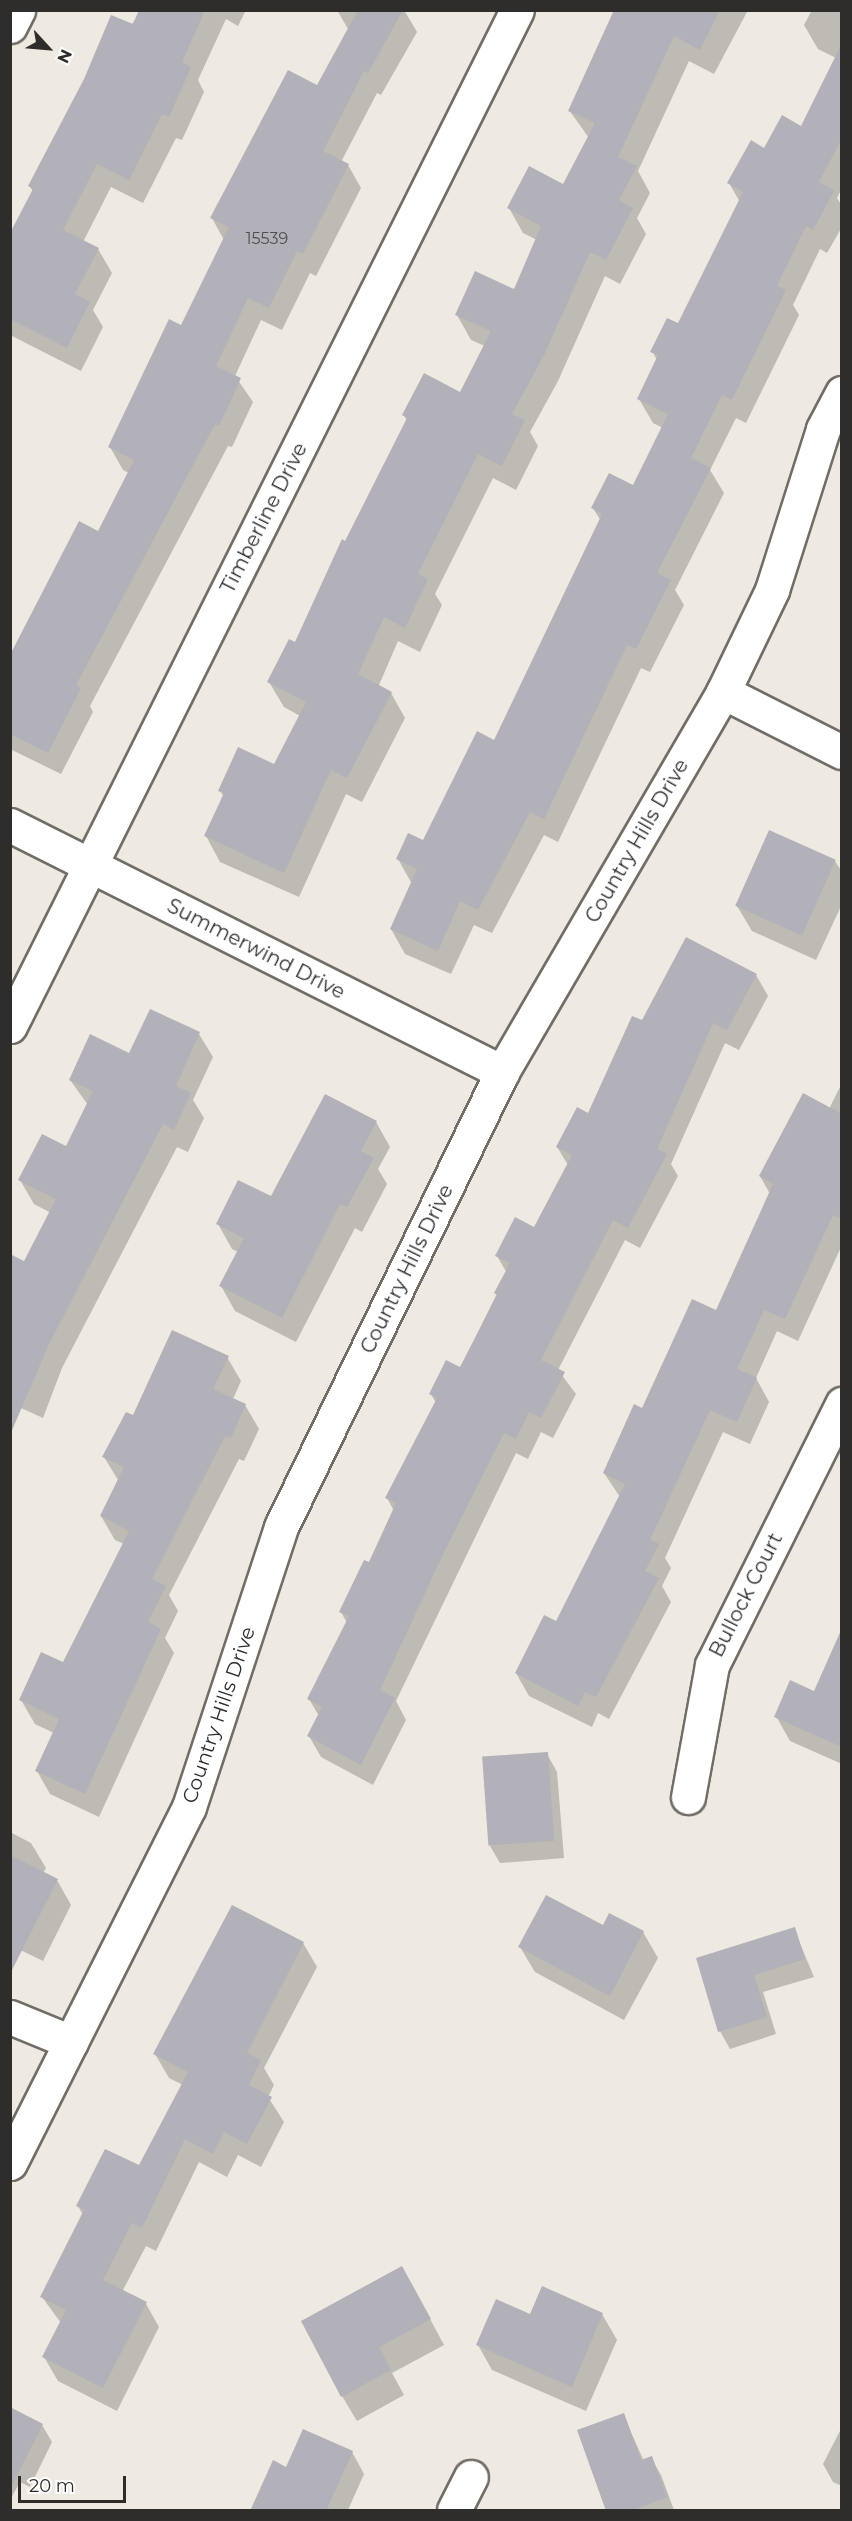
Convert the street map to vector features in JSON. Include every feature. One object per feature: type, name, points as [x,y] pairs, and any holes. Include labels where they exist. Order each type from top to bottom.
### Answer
[{"type":"street","points":[[10,26],[18,10]]},
{"type":"street","name":"Timberline Drive","points":[[10,1026],[517,10]]},
{"type":"street","name":"Country Hills Drive","points":[[10,2163],[189,1807],[281,1527],[502,1072],[723,692],[772,590],[823,429],[842,393]]},
{"type":"street","points":[[723,692],[842,752]]},
{"type":"street","name":"Summerwind Drive","points":[[10,825],[502,1072]]},
{"type":"street","name":"Bullock Court","points":[[688,1797],[711,1665],[842,1404]]},
{"type":"street","points":[[10,2017],[72,2042]]},
{"type":"street","points":[[454,2511],[471,2477]]},
{"type":"building","points":[[139,10],[205,10],[182,62],[191,67],[169,117],[162,114],[129,180],[97,164],[63,230],[99,248],[75,294],[90,302],[67,348],[10,319],[10,233],[33,189],[28,186],[84,79],[111,15],[133,24]]},
{"type":"building","points":[[358,10],[403,10],[368,73],[364,71],[323,151],[349,164],[303,254],[297,251],[269,308],[248,298],[216,366],[241,378],[219,426],[215,424],[76,685],[81,688],[48,753],[10,734],[10,655],[79,521],[98,531],[134,460],[108,447],[169,319],[181,325],[229,227],[210,218],[288,70],[317,85]]},
{"type":"building","points":[[614,10],[720,10],[700,50],[674,36],[618,157],[637,166],[619,200],[633,208],[606,260],[590,252],[544,355],[512,414],[525,420],[502,466],[478,454],[418,574],[428,579],[405,628],[384,617],[358,674],[392,692],[347,778],[331,770],[284,873],[204,836],[224,793],[218,791],[238,747],[274,764],[306,702],[267,682],[289,639],[295,642],[342,539],[345,541],[407,418],[402,415],[424,373],[460,392],[491,331],[455,315],[475,271],[514,289],[541,226],[507,208],[529,166],[563,184],[595,123],[568,111]]},
{"type":"building","points":[[842,43],[842,138],[819,182],[834,191],[813,230],[806,226],[777,286],[786,290],[732,400],[722,395],[691,458],[711,468],[657,573],[671,580],[636,649],[627,645],[544,819],[530,812],[478,910],[460,901],[438,951],[390,929],[417,869],[396,859],[408,833],[423,840],[477,731],[494,740],[602,514],[591,508],[609,473],[633,485],[668,414],[637,399],[658,355],[650,352],[667,318],[678,323],[743,192],[727,183],[751,140],[764,148],[782,115],[801,126]]},
{"type":"building","points":[[769,830],[836,860],[802,936],[735,906]]},
{"type":"building","points":[[686,937],[757,974],[727,1030],[713,1023],[657,1149],[667,1154],[628,1228],[613,1220],[541,1360],[565,1372],[541,1418],[529,1412],[516,1439],[504,1433],[445,1550],[380,1690],[395,1698],[361,1765],[307,1736],[322,1707],[307,1699],[349,1616],[339,1612],[364,1560],[369,1562],[396,1503],[385,1498],[437,1398],[429,1394],[446,1360],[460,1367],[497,1295],[494,1293],[510,1263],[495,1256],[515,1217],[534,1227],[572,1155],[556,1147],[577,1107],[588,1113],[632,1016],[642,1020]]},
{"type":"building","points":[[150,1009],[200,1032],[176,1086],[191,1093],[174,1130],[163,1124],[49,1344],[10,1435],[10,1254],[24,1261],[56,1199],[18,1180],[42,1134],[66,1146],[93,1091],[69,1080],[90,1034],[129,1053]]},
{"type":"building","points":[[803,1093],[842,1114],[842,1219],[833,1215],[785,1319],[764,1310],[737,1369],[757,1378],[737,1422],[710,1410],[650,1540],[659,1544],[645,1571],[659,1578],[596,1697],[585,1692],[578,1706],[515,1673],[544,1615],[556,1621],[625,1484],[603,1473],[634,1404],[642,1408],[692,1299],[716,1310],[773,1184],[759,1176]]},
{"type":"building","points":[[325,1094],[377,1121],[361,1151],[374,1158],[347,1207],[340,1204],[282,1318],[219,1286],[244,1238],[216,1224],[238,1180],[271,1196]]},
{"type":"building","points":[[172,1330],[229,1356],[213,1389],[246,1404],[231,1438],[225,1436],[152,1579],[166,1586],[148,1622],[161,1629],[85,1794],[35,1771],[59,1719],[19,1700],[41,1652],[63,1662],[129,1531],[100,1516],[124,1467],[102,1457],[126,1412],[133,1415]]},
{"type":"building","points":[[842,1628],[842,1747],[774,1717],[790,1680],[814,1691]]},
{"type":"building","points":[[548,1752],[554,1841],[488,1845],[482,1757]]},
{"type":"building","points":[[10,1855],[58,1879],[10,1974]]},
{"type":"building","points":[[546,1895],[603,1925],[609,1913],[644,1931],[610,1996],[518,1947]]},
{"type":"building","points":[[232,1905],[304,1942],[247,2053],[261,2060],[249,2085],[272,2097],[247,2144],[224,2132],[213,2154],[185,2139],[142,2228],[132,2223],[103,2280],[147,2302],[103,2388],[42,2357],[66,2310],[40,2297],[84,2210],[76,2206],[105,2149],[139,2165],[188,2072],[153,2054]]},
{"type":"building","points":[[795,1927],[805,1959],[754,1975],[767,2017],[718,2032],[696,1958]]},
{"type":"building","points":[[402,2266],[431,2319],[379,2347],[391,2370],[341,2397],[301,2321]]},
{"type":"building","points":[[542,2286],[603,2313],[572,2387],[476,2345],[496,2299],[530,2314]]},
{"type":"building","points":[[10,2407],[43,2424],[10,2489]]},
{"type":"building","points":[[624,2413],[641,2460],[652,2456],[667,2497],[631,2511],[606,2511],[577,2430]]},
{"type":"building","points":[[303,2429],[353,2451],[326,2511],[250,2511],[273,2460],[286,2467]]}]
